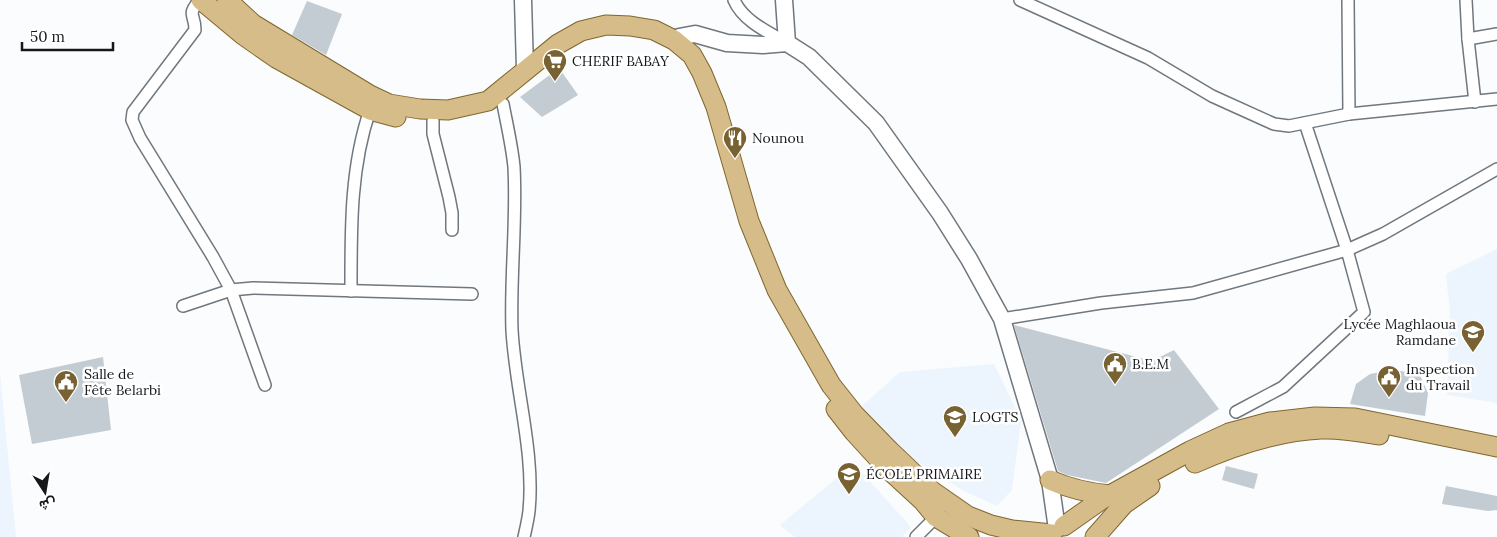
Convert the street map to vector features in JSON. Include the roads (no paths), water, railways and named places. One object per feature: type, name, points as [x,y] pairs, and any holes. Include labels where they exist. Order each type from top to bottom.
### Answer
[{"type":"main road","points":[[200,0],[243,35],[276,58],[370,110],[405,119],[433,121],[473,114],[503,104],[536,72],[561,54],[585,42],[628,38],[649,40],[667,46],[680,55],[694,74],[708,110],[735,214],[755,264],[798,350],[824,394],[854,432],[886,467],[923,501],[936,517],[969,537]]},
{"type":"main road","points":[[227,0],[253,24],[370,95],[389,104],[430,110],[448,110],[488,101],[558,44],[581,31],[606,25],[630,26],[654,30],[674,40],[692,55],[716,106],[749,220],[777,290],[831,385],[854,414],[932,490],[968,516],[991,525],[1012,530],[1056,532],[1078,527],[1091,537]]},
{"type":"main road","points":[[523,0],[525,69]]},
{"type":"main road","points":[[784,0],[787,43]]},
{"type":"main road","points":[[674,40],[679,37],[695,34],[727,43],[763,45],[787,43],[809,57],[876,123],[940,213],[1002,318],[1050,480],[1056,532]]},
{"type":"main road","points":[[1056,532],[1110,495],[1190,451],[1230,433],[1270,422],[1315,417],[1355,418],[1497,446]]},
{"type":"main road","points":[[1095,537],[1124,504],[1147,488],[1190,465],[1228,448],[1277,436],[1321,429],[1360,432],[1497,459]]},
{"type":"main road","points":[[1050,480],[1083,492],[1110,495]]},
{"type":"street","points":[[200,0],[192,9],[195,30],[133,112],[132,120],[140,138],[213,257],[231,290],[265,385]]},
{"type":"street","points":[[734,0],[742,12],[757,26],[787,43]]},
{"type":"street","points":[[1020,0],[1148,58],[1212,96],[1274,124],[1289,126],[1349,114],[1497,100]]},
{"type":"street","points":[[1348,0],[1349,114]]},
{"type":"street","points":[[1466,0],[1468,39],[1476,102]]},
{"type":"street","points":[[1468,39],[1497,34]]},
{"type":"street","points":[[503,104],[514,166],[512,333],[528,453],[529,510],[524,537]]},
{"type":"street","points":[[352,291],[353,187],[362,132],[370,110]]},
{"type":"street","points":[[433,121],[433,134],[452,213],[452,230]]},
{"type":"street","points":[[1236,412],[1283,387],[1364,312],[1347,250],[1305,123]]},
{"type":"street","points":[[1002,318],[1101,303],[1193,293],[1347,250],[1384,234],[1497,169]]},
{"type":"street","points":[[183,306],[231,290],[254,288],[472,294]]},
{"type":"street","points":[[916,537],[936,517],[945,499]]},
{"type":"place","name":"CHERIF BABAY","points":[[555,82]]},
{"type":"place","name":"Nounou","points":[[735,159]]},
{"type":"place","name":"Lycée Maghlaoua Ramdane","points":[[1473,353]]},
{"type":"place","name":"B.E.M","points":[[1115,385]]},
{"type":"place","name":"Inspection du Travail","points":[[1389,398]]},
{"type":"place","name":"Salle de Fête Belarbi","points":[[66,403]]},
{"type":"place","name":"LOGTS","points":[[955,438]]},
{"type":"place","name":"ÉCOLE PRIMAIRE","points":[[849,495]]}]
